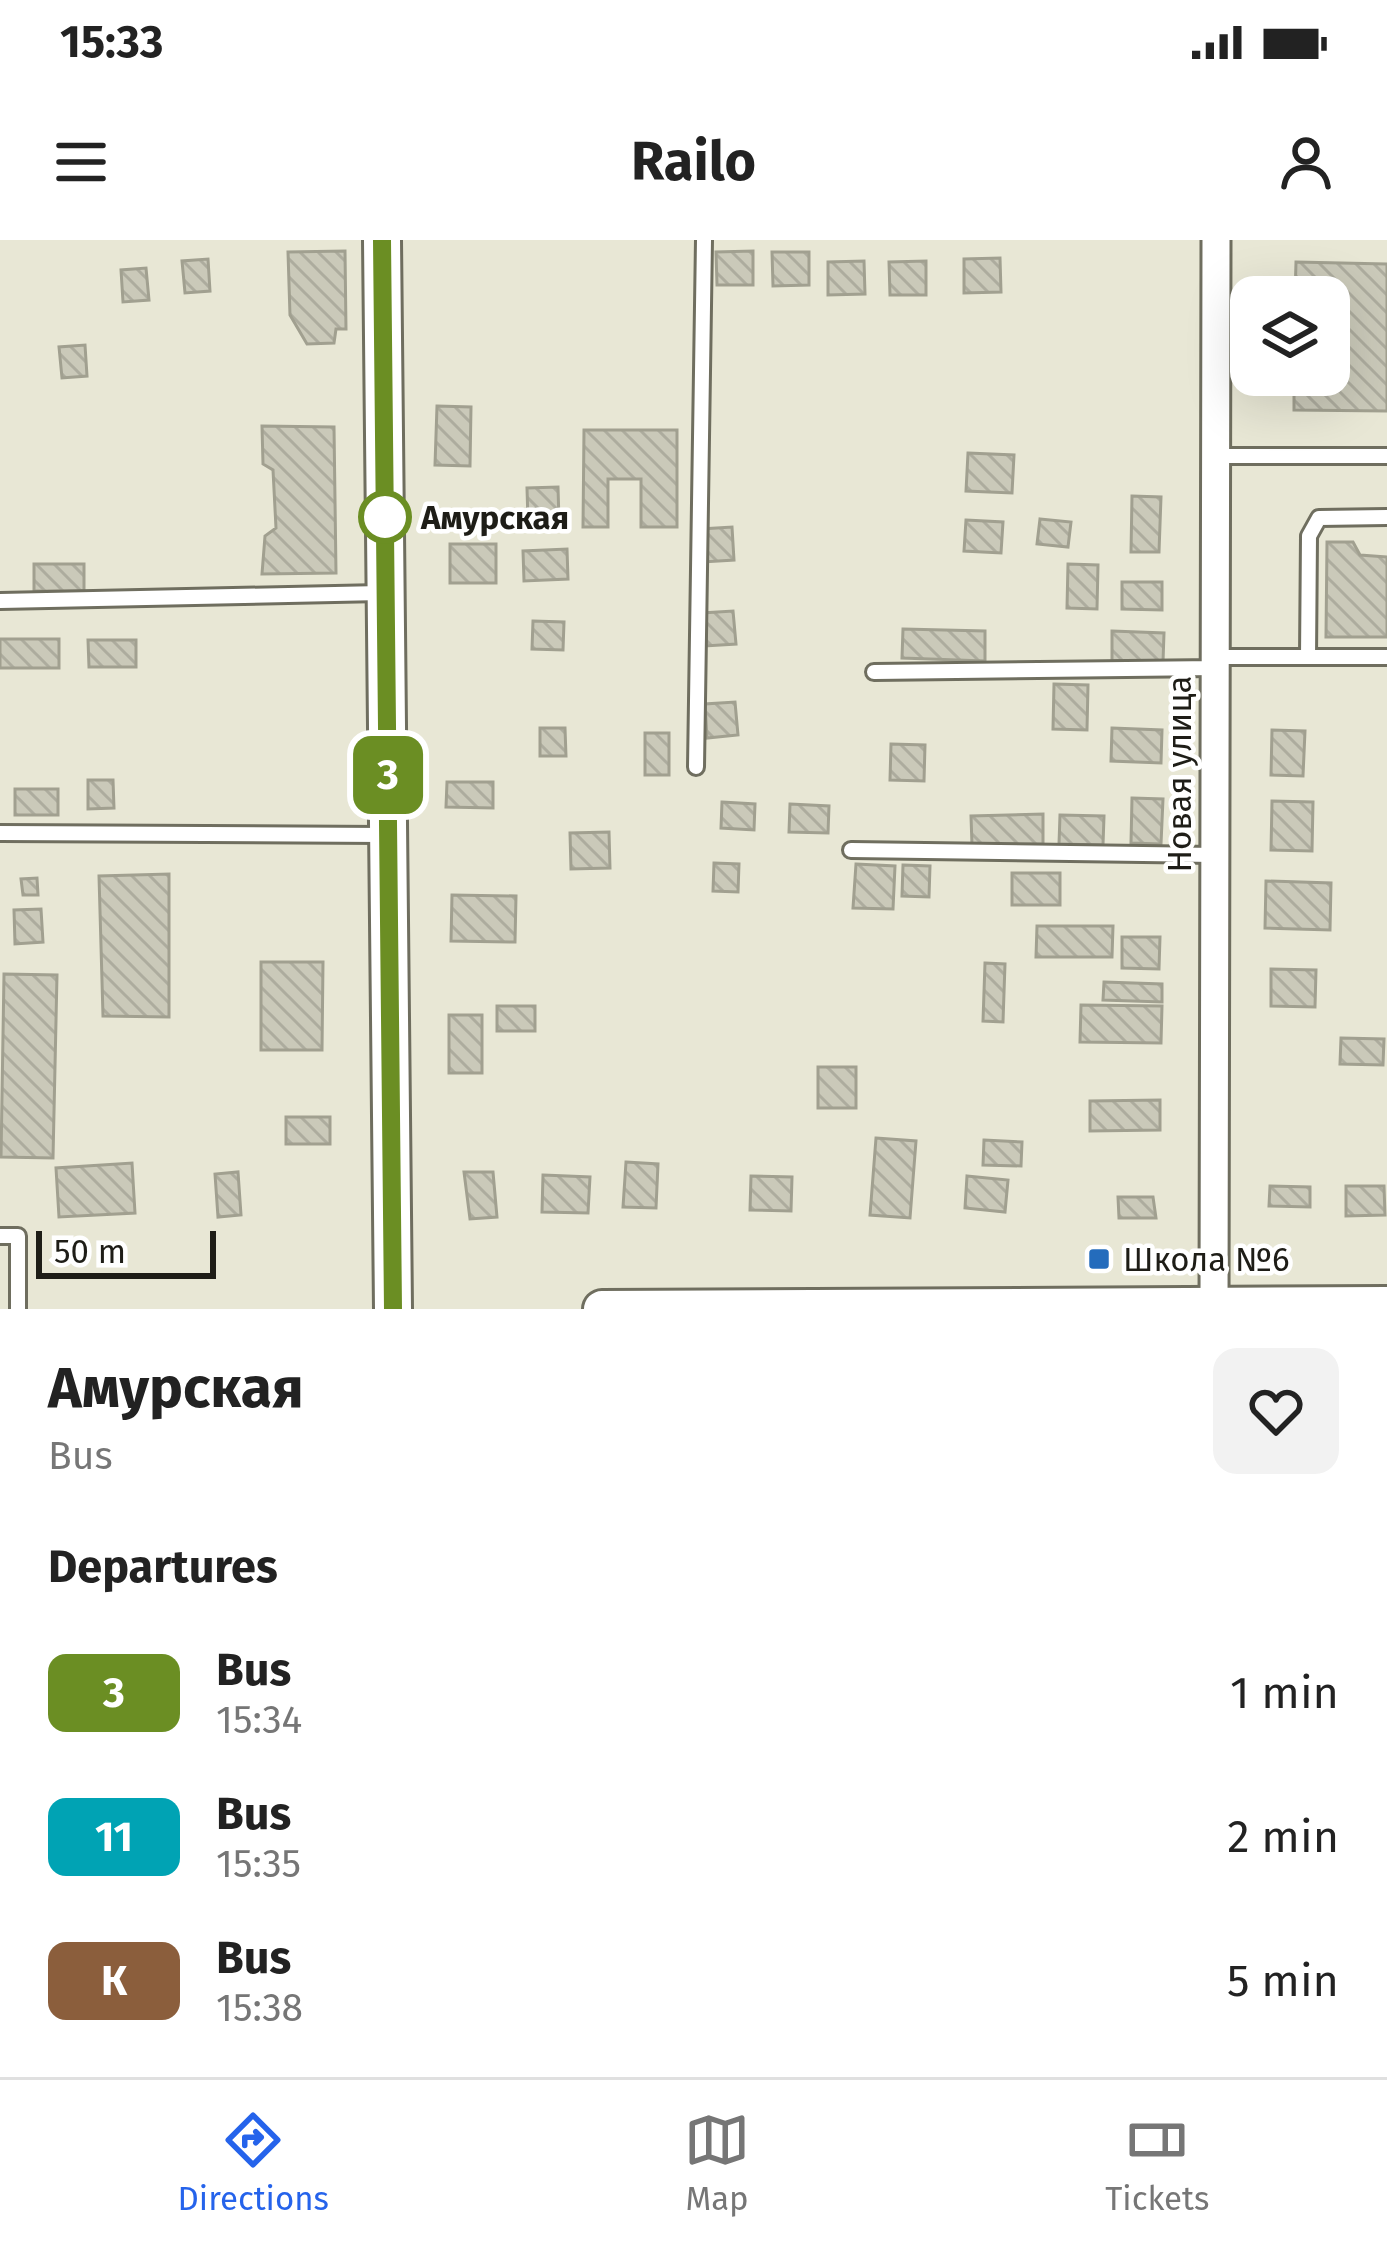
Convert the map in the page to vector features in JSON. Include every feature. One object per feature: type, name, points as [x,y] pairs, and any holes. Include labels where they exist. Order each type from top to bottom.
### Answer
[{"type":"main road","points":[[382,240],[393,1309]]},
{"type":"main road","points":[[602,1309],[1387,1305]]},
{"type":"street","name":"Новая улица","points":[[1214,1307],[1216,240]]},
{"type":"lane","points":[[696,766],[704,240]]},
{"type":"lane","points":[[1215,456],[1387,456]]},
{"type":"lane","points":[[1308,657],[1309,536],[1319,518],[1387,517]]},
{"type":"lane","points":[[0,601],[386,593]]},
{"type":"lane","points":[[874,672],[1387,657]]},
{"type":"lane","points":[[0,833],[388,835]]},
{"type":"lane","points":[[851,850],[1215,855]]},
{"type":"lane","points":[[0,1236],[18,1236],[18,1309]]},
{"type":"building","points":[[345,251],[346,329],[336,329],[334,343],[307,344],[290,315],[288,252]]},
{"type":"building","points":[[753,251],[753,285],[717,285],[716,252]]},
{"type":"building","points":[[772,252],[809,252],[809,285],[773,286]]},
{"type":"building","points":[[1000,258],[1001,292],[964,293],[964,259]]},
{"type":"building","points":[[208,259],[210,291],[185,293],[182,261]]},
{"type":"building","points":[[864,261],[865,294],[828,295],[828,262]]},
{"type":"building","points":[[926,261],[926,295],[890,295],[889,262]]},
{"type":"building","points":[[1296,262],[1387,264],[1387,411],[1294,410],[1294,396],[1350,396],[1350,276],[1296,276]]},
{"type":"building","points":[[146,268],[149,300],[123,302],[121,270]]},
{"type":"building","points":[[85,345],[87,376],[62,378],[59,347]]},
{"type":"building","points":[[437,406],[471,407],[470,466],[435,465]]},
{"type":"building","points":[[262,426],[334,427],[336,573],[262,574],[265,536],[276,528],[273,470],[263,464]]},
{"type":"building","points":[[584,430],[677,430],[677,527],[641,527],[641,479],[608,479],[608,527],[583,527]]},
{"type":"building","points":[[968,453],[1014,455],[1012,493],[966,491]]},
{"type":"building","points":[[558,487],[559,521],[528,521],[527,488]]},
{"type":"building","points":[[1132,496],[1161,497],[1159,552],[1131,552]]},
{"type":"building","points":[[1040,519],[1071,522],[1068,547],[1037,544]]},
{"type":"building","points":[[966,520],[1003,522],[1001,553],[964,551]]},
{"type":"building","points":[[732,527],[734,560],[703,562],[701,529]]},
{"type":"building","points":[[1327,542],[1353,542],[1360,555],[1387,557],[1387,637],[1326,637]]},
{"type":"building","points":[[450,544],[496,544],[496,583],[450,583]]},
{"type":"building","points":[[567,549],[568,579],[524,581],[523,551]]},
{"type":"building","points":[[34,564],[84,564],[84,591],[34,591]]},
{"type":"building","points":[[1068,564],[1098,565],[1097,609],[1067,608]]},
{"type":"building","points":[[1122,582],[1162,582],[1162,610],[1122,609]]},
{"type":"building","points":[[733,611],[736,644],[705,646],[702,613]]},
{"type":"building","points":[[533,621],[564,622],[563,650],[532,649]]},
{"type":"building","points":[[903,629],[985,631],[985,661],[902,658]]},
{"type":"building","points":[[1112,631],[1164,633],[1163,662],[1112,661]]},
{"type":"building","points":[[0,639],[59,639],[59,668],[0,668]]},
{"type":"building","points":[[88,640],[136,640],[136,667],[89,667]]},
{"type":"building","points":[[1054,684],[1088,685],[1087,730],[1053,729]]},
{"type":"building","points":[[735,702],[738,735],[707,738],[705,704]]},
{"type":"building","points":[[540,728],[565,728],[566,756],[540,756]]},
{"type":"building","points":[[1112,728],[1162,730],[1161,763],[1111,761]]},
{"type":"building","points":[[1272,730],[1305,731],[1303,776],[1271,775]]},
{"type":"building","points":[[645,733],[669,733],[669,775],[645,775]]},
{"type":"building","points":[[891,744],[925,745],[924,781],[890,780]]},
{"type":"building","points":[[88,780],[113,780],[114,808],[88,809]]},
{"type":"building","points":[[447,782],[493,782],[493,808],[446,807]]},
{"type":"building","points":[[15,789],[58,789],[58,815],[15,815]]},
{"type":"building","points":[[1132,798],[1163,799],[1161,844],[1131,843]]},
{"type":"building","points":[[1272,801],[1313,802],[1312,851],[1271,850]]},
{"type":"building","points":[[722,802],[755,804],[754,830],[721,828]]},
{"type":"building","points":[[790,804],[829,806],[828,833],[789,832]]},
{"type":"building","points":[[1043,814],[1043,844],[972,845],[971,816]]},
{"type":"building","points":[[1060,815],[1104,816],[1103,845],[1059,844]]},
{"type":"building","points":[[609,832],[610,868],[571,869],[570,833]]},
{"type":"building","points":[[714,863],[739,864],[738,892],[713,891]]},
{"type":"building","points":[[856,864],[895,866],[893,909],[853,908]]},
{"type":"building","points":[[903,865],[930,866],[929,897],[902,896]]},
{"type":"building","points":[[1012,873],[1060,873],[1060,905],[1012,905]]},
{"type":"building","points":[[169,874],[169,1017],[103,1016],[99,876]]},
{"type":"building","points":[[37,878],[38,895],[23,895],[21,879]]},
{"type":"building","points":[[1266,881],[1331,883],[1330,930],[1265,928]]},
{"type":"building","points":[[452,895],[516,896],[515,942],[451,941]]},
{"type":"building","points":[[41,909],[43,942],[15,944],[14,910]]},
{"type":"building","points":[[1037,926],[1113,926],[1112,957],[1036,957]]},
{"type":"building","points":[[1122,937],[1160,937],[1159,969],[1122,968]]},
{"type":"building","points":[[261,962],[323,962],[322,1050],[261,1050]]},
{"type":"building","points":[[985,963],[1005,964],[1003,1022],[983,1021]]},
{"type":"building","points":[[1271,969],[1316,970],[1315,1007],[1271,1006]]},
{"type":"building","points":[[4,974],[57,975],[53,1158],[1,1157]]},
{"type":"building","points":[[1104,982],[1162,984],[1162,1002],[1103,1000]]},
{"type":"building","points":[[1081,1005],[1162,1006],[1161,1043],[1080,1042]]},
{"type":"building","points":[[497,1006],[535,1006],[535,1031],[497,1031]]},
{"type":"building","points":[[449,1015],[482,1015],[482,1073],[449,1073]]},
{"type":"building","points":[[1341,1038],[1384,1039],[1383,1065],[1340,1064]]},
{"type":"building","points":[[818,1067],[856,1067],[856,1108],[818,1108]]},
{"type":"building","points":[[1160,1100],[1160,1130],[1090,1131],[1090,1101]]},
{"type":"building","points":[[286,1117],[330,1117],[330,1144],[286,1144]]},
{"type":"building","points":[[876,1138],[916,1141],[910,1218],[870,1215]]},
{"type":"building","points":[[984,1140],[1022,1142],[1021,1166],[983,1165]]},
{"type":"building","points":[[626,1162],[658,1164],[656,1208],[623,1207]]},
{"type":"building","points":[[132,1163],[135,1213],[59,1217],[56,1168]]},
{"type":"building","points":[[238,1172],[241,1215],[218,1217],[215,1174]]},
{"type":"building","points":[[464,1172],[493,1172],[497,1217],[470,1219]]},
{"type":"building","points":[[543,1175],[590,1177],[588,1213],[542,1212]]},
{"type":"building","points":[[751,1176],[792,1177],[791,1211],[750,1210]]},
{"type":"building","points":[[967,1176],[1008,1180],[1005,1212],[965,1208]]},
{"type":"building","points":[[1270,1186],[1310,1187],[1310,1207],[1269,1206]]},
{"type":"building","points":[[1346,1186],[1384,1186],[1385,1215],[1346,1216]]},
{"type":"building","points":[[1118,1197],[1153,1197],[1156,1218],[1119,1218]]},
{"type":"bus line","name":"3","points":[[382,240],[393,1309]]},
{"type":"place","name":"Амурская","points":[[385,517]]},
{"type":"place","name":"Школа №6","points":[[1099,1259]]}]
